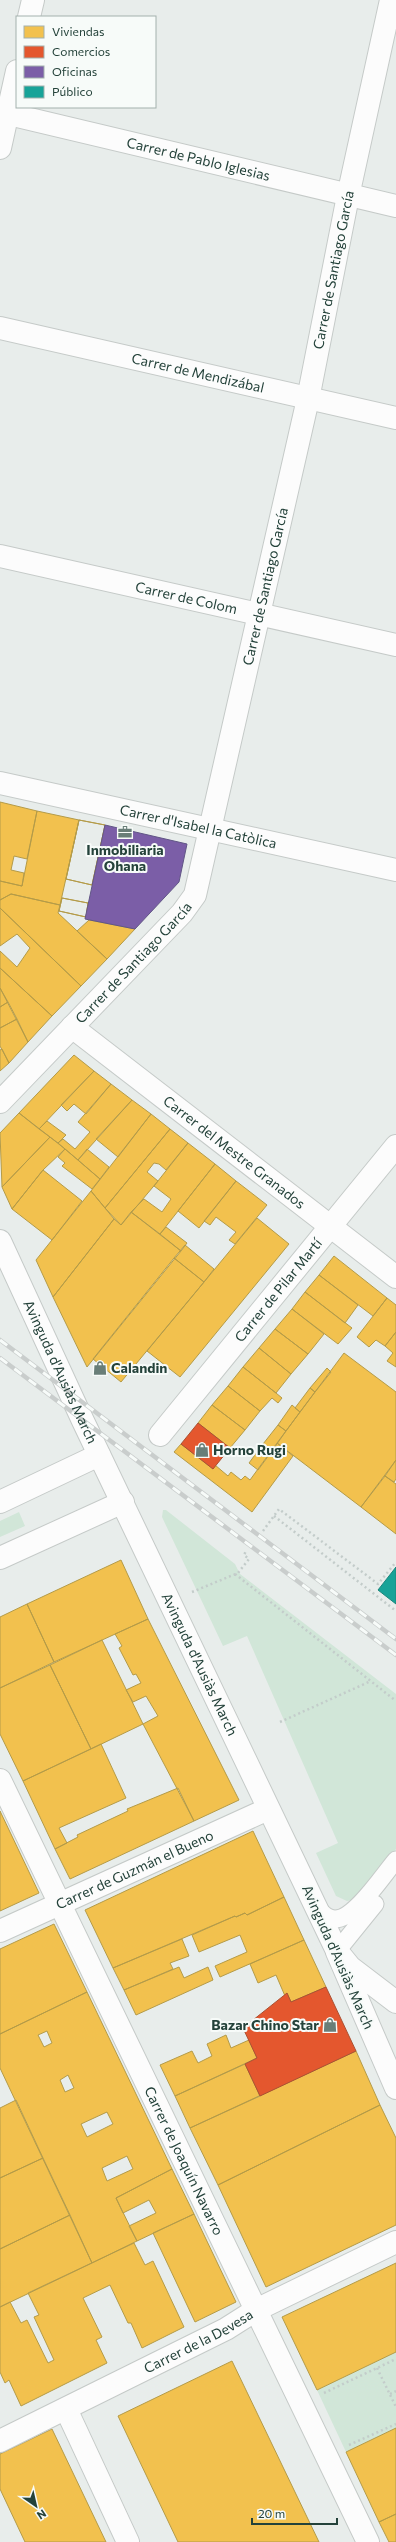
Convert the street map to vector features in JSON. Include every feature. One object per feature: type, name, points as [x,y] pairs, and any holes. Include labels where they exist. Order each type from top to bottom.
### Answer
[{"type":"street","points":[[29,16],[32,0]]},
{"type":"street","name":"Carrer de Santiago García","points":[[0,1102],[190,904],[198,886],[308,399],[348,196],[391,0]]},
{"type":"street","points":[[0,148],[4,113],[16,74]]},
{"type":"street","name":"Carrer de Pablo Iglesias","points":[[4,113],[348,196],[396,206]]},
{"type":"street","name":"Carrer de Mendizábal","points":[[0,328],[396,418]]},
{"type":"street","name":"Carrer de Colom","points":[[0,556],[396,645]]},
{"type":"street","name":"Carrer d'Isabel la Catòlica","points":[[0,783],[211,828],[396,870]]},
{"type":"street","name":"Carrer del Mestre Granados","points":[[72,1027],[396,1277]]},
{"type":"street","name":"Carrer de Pilar Martí","points":[[160,1435],[396,1146]]},
{"type":"street","name":"Avinguda d'Ausiàs March","points":[[0,1242],[99,1455],[123,1502],[337,1951],[396,2088]]},
{"type":"street","points":[[0,1502],[99,1455]]},
{"type":"street","points":[[0,1558],[123,1502]]},
{"type":"street","name":"Carrer de Joaquín Navarro","points":[[0,1780],[368,2542]]},
{"type":"street","name":"Carrer de Guzmán el Bueno","points":[[0,1931],[268,1808]]},
{"type":"street","points":[[337,1951],[350,1967],[396,2002]]},
{"type":"street","name":"Carrer de la Devesa","points":[[0,2440],[66,2409],[226,2329],[256,2310],[396,2242]]},
{"type":"street","points":[[66,2409],[128,2542]]},
{"type":"lane","points":[[315,1906],[326,1917],[335,1920],[346,1917],[351,1914],[396,1860]]},
{"type":"lane","points":[[337,1951],[396,1877]]},
{"type":"path","points":[[263,1531],[279,1509],[378,1584],[396,1562]]},
{"type":"path","points":[[274,1516],[396,1611]]},
{"type":"path","points":[[192,1592],[235,1574],[249,1559],[244,1555],[246,1551]]},
{"type":"path","points":[[235,1574],[396,1701]]},
{"type":"path","points":[[280,1722],[371,1681]]},
{"type":"path","points":[[320,2395],[396,2359]]},
{"type":"path","points":[[377,2368],[396,2407]]},
{"type":"path","points":[[390,2394],[396,2391]]},
{"type":"path","points":[[344,2448],[396,2424]]},
{"type":"green space","points":[[163,1510],[166,1510],[235,1564],[240,1574],[396,1694],[396,1849],[357,1899],[347,1901],[336,1896],[316,1853],[338,1843],[247,1636],[223,1646],[162,1517]]},
{"type":"green space","points":[[19,1512],[25,1526],[0,1537],[0,1521]]},
{"type":"green space","points":[[396,2352],[396,2428],[346,2452],[317,2390]]},
{"type":"building: Viviendas","points":[[0,802],[37,811],[27,859],[14,856],[11,870],[24,873],[22,886],[0,881]]},
{"type":"building: Viviendas","points":[[37,811],[79,820],[60,905],[11,894],[0,900],[0,881],[22,886]]},
{"type":"building: Viviendas","points":[[79,820],[105,825],[92,885],[66,879]]},
{"type":"building: Viviendas","points":[[79,820],[105,825],[92,885],[66,879]]},
{"type":"building: Viviendas","points":[[11,894],[60,905],[58,913],[107,959],[81,986],[0,908],[0,900]]},
{"type":"building: Viviendas","points":[[62,898],[88,903],[86,917],[59,911]]},
{"type":"building: Viviendas","points":[[62,898],[88,903],[86,917],[59,911]]},
{"type":"building: Viviendas","points":[[0,908],[81,986],[52,1016],[0,968],[0,951],[17,967],[30,948],[17,934],[0,946]]},
{"type":"building: Viviendas","points":[[89,920],[135,929],[107,959],[77,931]]},
{"type":"building: Viviendas","points":[[0,968],[52,1016],[28,1042],[0,988]]},
{"type":"building: Viviendas","points":[[0,988],[8,1002],[0,1007]]},
{"type":"building: Viviendas","points":[[8,1002],[17,1019],[0,1028],[0,1007]]},
{"type":"building: Viviendas","points":[[17,1019],[28,1042],[9,1063],[0,1046],[0,1028]]},
{"type":"building: Viviendas","points":[[2,1049],[9,1063],[0,1071],[0,1050]]},
{"type":"building: Viviendas","points":[[74,1055],[94,1071],[39,1129],[19,1113]]},
{"type":"building: Viviendas","points":[[94,1071],[111,1084],[86,1114],[74,1104],[67,1111],[61,1105]]},
{"type":"building: Viviendas","points":[[111,1084],[132,1100],[78,1160],[58,1143],[63,1139],[75,1149],[90,1132],[78,1122]]},
{"type":"building: Viviendas","points":[[132,1100],[151,1114],[118,1157],[96,1139]]},
{"type":"building: Viviendas","points":[[19,1113],[50,1137],[2,1187],[0,1133]]},
{"type":"building: Viviendas","points":[[151,1114],[170,1129],[105,1208],[91,1191]]},
{"type":"building: Viviendas","points":[[47,1121],[66,1135],[58,1143],[39,1129]]},
{"type":"building: Viviendas","points":[[170,1129],[188,1143],[166,1170],[159,1164],[154,1163],[147,1172],[158,1181],[121,1225],[105,1208]]},
{"type":"building: Viviendas","points":[[50,1137],[65,1149],[43,1170],[12,1209],[2,1187]]},
{"type":"building: Viviendas","points":[[188,1143],[215,1164],[160,1234],[131,1212],[144,1199],[162,1212],[171,1199],[154,1186]]},
{"type":"building: Viviendas","points":[[65,1149],[100,1179],[92,1189],[62,1166],[65,1163],[58,1157]]},
{"type":"building: Viviendas","points":[[87,1149],[109,1167],[100,1179],[78,1160]]},
{"type":"building: Viviendas","points":[[215,1164],[236,1181],[199,1228],[178,1211]]},
{"type":"building: Viviendas","points":[[43,1170],[82,1201],[52,1240],[12,1209]]},
{"type":"building: Viviendas","points":[[236,1181],[267,1205],[235,1244],[229,1240],[236,1232],[216,1217],[210,1225],[204,1221]]},
{"type":"building: Viviendas","points":[[91,1191],[114,1219],[53,1297],[36,1260]]},
{"type":"building: Viviendas","points":[[131,1212],[181,1251],[87,1367],[53,1297],[114,1219],[121,1225]]},
{"type":"building: Viviendas","points":[[257,1218],[289,1244],[180,1377],[147,1351]]},
{"type":"building: Viviendas","points":[[166,1227],[187,1243],[181,1251],[160,1234]]},
{"type":"building: Viviendas","points":[[185,1245],[214,1269],[204,1282],[174,1258]]},
{"type":"building: Viviendas","points":[[334,1256],[387,1298],[373,1316],[319,1275]]},
{"type":"building: Viviendas","points":[[174,1258],[204,1282],[121,1382],[93,1359]]},
{"type":"building: Viviendas","points":[[319,1275],[358,1305],[345,1323],[305,1292]]},
{"type":"building: Viviendas","points":[[305,1292],[352,1328],[338,1344],[292,1309]]},
{"type":"building: Viviendas","points":[[387,1298],[396,1305],[396,1332],[385,1346],[376,1340],[369,1347],[357,1337]]},
{"type":"building: Viviendas","points":[[292,1309],[324,1334],[308,1354],[275,1329]]},
{"type":"building: Viviendas","points":[[275,1329],[308,1354],[291,1374],[259,1348]]},
{"type":"building: Viviendas","points":[[396,1332],[396,1367],[387,1361],[393,1353],[385,1346]]},
{"type":"building: Viviendas","points":[[259,1348],[291,1374],[276,1393],[243,1367]]},
{"type":"building: Viviendas","points":[[344,1353],[396,1392],[396,1460],[361,1507],[277,1443]]},
{"type":"building: Viviendas","points":[[243,1367],[282,1398],[278,1403],[272,1398],[260,1411],[228,1386]]},
{"type":"building: Viviendas","points":[[327,1368],[331,1372],[315,1392],[310,1388]]},
{"type":"building: Viviendas","points":[[228,1386],[260,1411],[245,1430],[212,1405]]},
{"type":"building: Viviendas","points":[[310,1388],[315,1392],[300,1412],[295,1408]]},
{"type":"building: Viviendas","points":[[212,1405],[245,1430],[230,1448],[198,1423]]},
{"type":"building: Viviendas","points":[[292,1405],[300,1412],[286,1431],[278,1425]]},
{"type":"building: Viviendas","points":[[278,1425],[286,1431],[272,1451],[263,1444]]},
{"type":"building: Viviendas","points":[[277,1443],[293,1456],[252,1512],[174,1452],[181,1444],[213,1469],[215,1465],[228,1476],[231,1472],[241,1480],[245,1476],[250,1480]]},
{"type":"building: Viviendas","points":[[263,1444],[272,1451],[258,1470],[249,1463]]},
{"type":"building: Viviendas","points":[[396,1460],[396,1479],[394,1482],[385,1476]]},
{"type":"building: Viviendas","points":[[385,1476],[396,1484],[396,1534],[361,1507]]},
{"type":"building: Viviendas","points":[[121,1560],[148,1619],[54,1662],[27,1604]]},
{"type":"building: Viviendas","points":[[27,1604],[54,1662],[0,1688],[0,1617]]},
{"type":"building: Viviendas","points":[[148,1619],[239,1800],[194,1821],[143,1724],[158,1716],[146,1696],[133,1702],[126,1690],[141,1683],[136,1674],[133,1675],[119,1648],[122,1646],[115,1634]]},
{"type":"building: Viviendas","points":[[102,1640],[143,1724],[91,1749],[50,1665]]},
{"type":"building: Viviendas","points":[[50,1665],[91,1749],[23,1781],[0,1734],[0,1688]]},
{"type":"building: Viviendas","points":[[101,1744],[126,1798],[59,1828],[67,1843],[55,1849],[23,1781]]},
{"type":"building: Viviendas","points":[[178,1788],[194,1821],[70,1879],[55,1849],[78,1837],[77,1835],[128,1811],[127,1809]]},
{"type":"building: Viviendas","points":[[0,1811],[39,1893],[0,1911]]},
{"type":"building: Viviendas","points":[[253,1831],[284,1897],[247,1915],[245,1913],[236,1917],[235,1916],[113,1968],[85,1910]]},
{"type":"building: Viviendas","points":[[284,1897],[304,1940],[220,1977],[215,1966],[247,1952],[240,1935],[199,1952],[192,1935],[235,1916],[236,1917],[245,1913],[247,1915]]},
{"type":"building: Viviendas","points":[[54,1924],[87,1992],[0,2034],[0,1949]]},
{"type":"building: Viviendas","points":[[182,1939],[189,1956],[170,1963],[173,1969],[124,1990],[113,1968]]},
{"type":"building: Viviendas","points":[[304,1940],[326,1987],[291,2002],[287,1993],[285,1996],[276,1975],[258,1983],[250,1964]]},
{"type":"building: Viviendas","points":[[179,1967],[184,1978],[208,1967],[213,1980],[136,2015],[124,1990]]},
{"type":"building: Viviendas","points":[[87,1992],[172,2169],[116,2198],[137,2241],[92,2263],[0,2068],[0,2034]],"holes":[[[47,2031],[52,2043],[44,2047],[38,2035]],[[68,2075],[74,2088],[65,2092],[60,2080]],[[107,2112],[113,2124],[87,2137],[81,2124]],[[127,2156],[133,2169],[107,2181],[102,2168]]]},
{"type":"building: Viviendas","points":[[226,2035],[231,2048],[249,2040],[257,2058],[175,2096],[160,2065],[192,2051],[198,2063],[212,2056],[207,2044]]},
{"type":"building: Viviendas","points":[[356,2051],[380,2105],[218,2185],[190,2128]]},
{"type":"building: Viviendas","points":[[245,2064],[260,2096],[190,2128],[175,2096]]},
{"type":"building: Viviendas","points":[[16,2100],[43,2158],[0,2178],[0,2108]]},
{"type":"building: Viviendas","points":[[380,2105],[396,2138],[396,2225],[266,2287],[218,2185]]},
{"type":"building: Viviendas","points":[[43,2158],[70,2215],[0,2249],[0,2178]]},
{"type":"building: Viviendas","points":[[172,2169],[194,2214],[137,2241],[129,2226],[156,2213],[149,2200],[123,2213],[116,2198]]},
{"type":"building: Viviendas","points":[[194,2214],[236,2302],[195,2322],[153,2233]]},
{"type":"building: Viviendas","points":[[70,2215],[92,2263],[0,2307],[0,2249]]},
{"type":"building: Viviendas","points":[[134,2243],[145,2265],[153,2261],[184,2327],[142,2348],[131,2323],[128,2323],[110,2285],[83,2298],[102,2337],[96,2340],[107,2363],[21,2406],[9,2380],[5,2383],[0,2372],[0,2307],[10,2302],[21,2323],[27,2320],[48,2363],[54,2360],[34,2317],[39,2315],[28,2293]]},
{"type":"building: Viviendas","points":[[396,2263],[396,2352],[317,2390],[282,2317]]},
{"type":"building: Viviendas","points":[[232,2361],[319,2542],[178,2542],[118,2416]]},
{"type":"building: Viviendas","points":[[396,2428],[396,2514],[379,2522],[346,2452]]},
{"type":"building: Viviendas","points":[[52,2429],[106,2542],[25,2542],[0,2489],[0,2454]]},
{"type":"building: Viviendas","points":[[396,2514],[396,2542],[389,2542],[379,2522]]},
{"type":"building: Comercios","points":[[198,1423],[230,1448],[213,1469],[181,1444]]},
{"type":"building: Comercios","points":[[326,1987],[356,2051],[260,2096],[245,2064],[257,2058],[243,2028],[287,1993],[291,2002]]},
{"type":"building: Oficinas","points":[[105,825],[187,844],[179,882],[135,929],[85,919]]},
{"type":"building: Público","points":[[396,1567],[396,1604],[378,1590]]},
{"type":"railway","points":[[0,1340],[396,1639]]},
{"type":"railway","points":[[0,1358],[396,1655]]},
{"type":"place","name":"Inmobiliaria Ohana","points":[[125,832]]},
{"type":"place","name":"Calandin","points":[[100,1368]]},
{"type":"place","name":"Horno Rugi","points":[[202,1450]]},
{"type":"place","name":"Bazar Chino Star","points":[[330,2025]]}]
